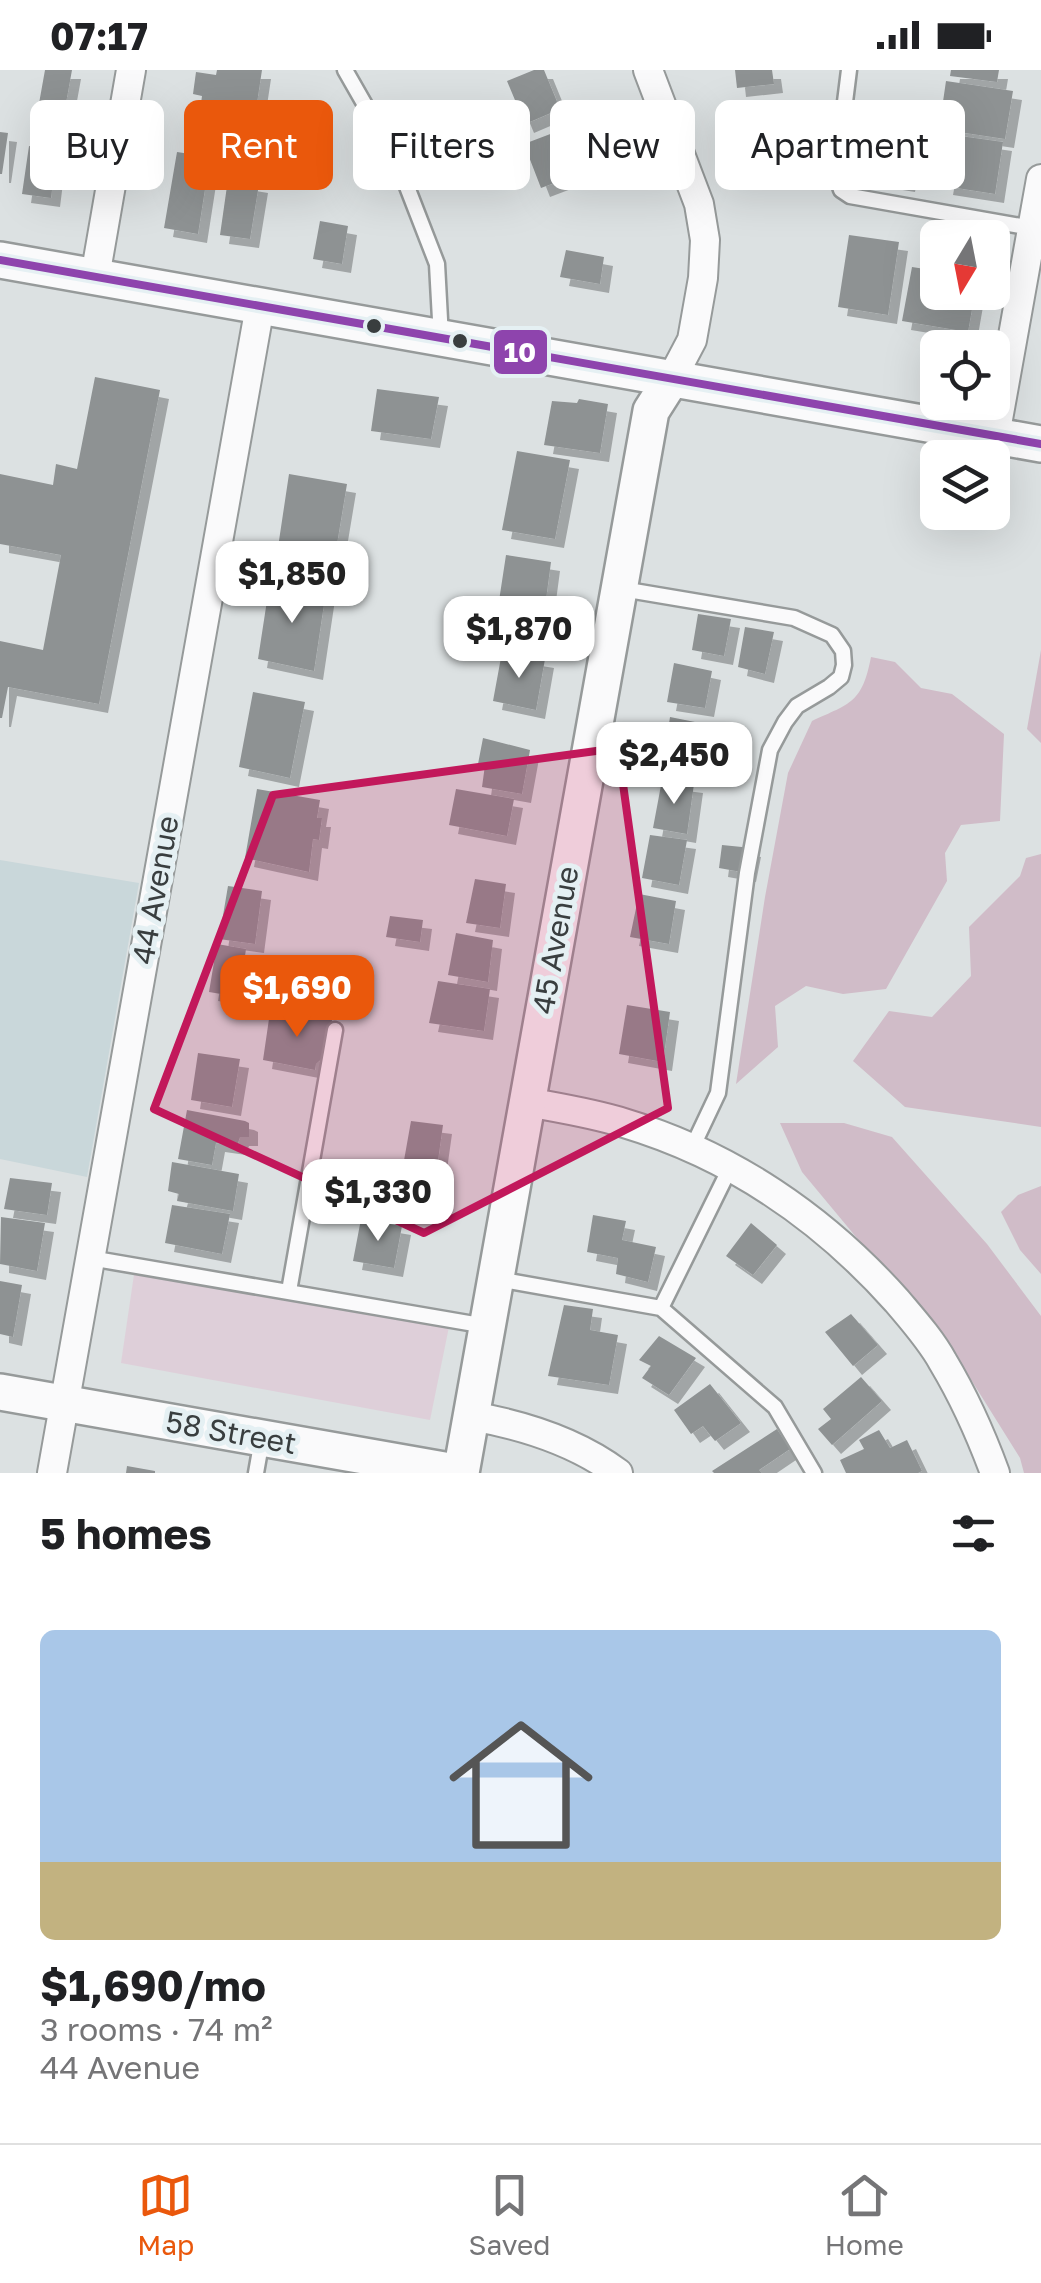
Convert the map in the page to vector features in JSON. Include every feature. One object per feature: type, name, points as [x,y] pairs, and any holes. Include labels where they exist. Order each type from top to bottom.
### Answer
[{"type":"street","points":[[95,277],[131,70]]},
{"type":"street","name":"45 Avenue","points":[[461,1473],[651,411],[692,340],[703,278],[705,240],[699,204],[648,70]]},
{"type":"street","points":[[994,436],[1041,179]]},
{"type":"street","points":[[0,260],[1041,444]]},
{"type":"street","name":"44 Avenue","points":[[52,1473],[260,306]]},
{"type":"street","points":[[527,1102],[625,1123],[692,1148],[776,1194],[823,1228],[870,1271],[942,1360],[996,1473]]},
{"type":"street","name":"58 Street","points":[[0,1392],[461,1473]]},
{"type":"street","points":[[471,1416],[550,1436],[618,1473]]},
{"type":"lane","points":[[345,70],[397,161],[437,264],[440,338]]},
{"type":"lane","points":[[849,70],[836,174],[841,190],[850,196],[1032,228]]},
{"type":"lane","points":[[619,588],[794,618],[832,635],[842,651],[844,665],[841,677],[798,706],[770,750],[747,874],[718,1092],[692,1148]]},
{"type":"lane","points":[[289,1291],[334,1030]]},
{"type":"lane","points":[[662,1308],[730,1168]]},
{"type":"lane","points":[[90,1258],[487,1326]]},
{"type":"lane","points":[[495,1279],[662,1308],[774,1407],[814,1473]]},
{"type":"lane","points":[[256,1473],[262,1438]]},
{"type":"highlighted area","points":[[618,748],[668,1108],[424,1233],[154,1109],[273,795]]},
{"type":"shaded area","points":[[1041,650],[1041,743],[1027,729]]},
{"type":"shaded area","points":[[871,657],[895,662],[921,688],[952,694],[1004,734],[1000,821],[961,825],[945,853],[947,881],[886,989],[843,994],[806,986],[775,1006],[778,1047],[736,1084],[788,773],[812,721],[845,705],[859,693]]},
{"type":"shaded area","points":[[1041,854],[1041,1127],[905,1107],[853,1061],[889,1011],[932,1017],[971,976],[969,927],[1020,876],[1026,858]]},
{"type":"shaded area","points":[[0,860],[139,883],[87,1177],[0,1159]]},
{"type":"shaded area","points":[[780,1123],[844,1123],[892,1137],[987,1244],[1041,1316],[1041,1473],[1024,1473],[1020,1458],[960,1362],[802,1172]]},
{"type":"shaded area","points":[[1041,1186],[1041,1274],[1020,1250],[1001,1212],[1018,1195]]},
{"type":"shaded area","points":[[136,1261],[451,1317],[430,1420],[121,1363]]},
{"type":"building","points":[[45,70],[72,70],[67,100],[40,100]]},
{"type":"building","points":[[217,70],[262,70],[257,100],[201,100],[202,96],[193,94],[196,72],[216,75]]},
{"type":"building","points":[[544,70],[556,100],[550,100],[550,113],[530,122],[530,100],[515,100],[507,81]]},
{"type":"building","points":[[735,70],[772,70],[774,84],[737,88]]},
{"type":"building","points":[[951,70],[999,70],[997,82],[950,76]]},
{"type":"building","points":[[946,81],[1013,91],[1005,139],[965,133],[965,100],[943,100]]},
{"type":"building","points":[[0,132],[8,133],[2,174],[0,174]]},
{"type":"building","points":[[550,134],[550,185],[541,188],[530,160],[530,142]]},
{"type":"building","points":[[965,137],[1003,142],[995,194],[965,189]]},
{"type":"building","points":[[30,146],[30,190],[52,190],[51,198],[22,194]]},
{"type":"building","points":[[177,152],[184,153],[184,190],[205,190],[198,234],[164,228]]},
{"type":"building","points":[[226,190],[258,190],[250,239],[220,235]]},
{"type":"building","points":[[320,221],[348,226],[342,264],[313,259]]},
{"type":"building","points":[[849,235],[899,242],[888,315],[838,307]]},
{"type":"building","points":[[566,250],[604,257],[600,284],[560,277]]},
{"type":"building","points":[[912,267],[920,268],[920,310],[972,310],[968,330],[902,321]]},
{"type":"building","points":[[95,377],[160,390],[99,704],[8,687],[0,718],[0,641],[43,650],[61,555],[0,544],[0,474],[53,485],[56,464],[77,469]]},
{"type":"building","points":[[377,389],[439,397],[431,439],[371,431]]},
{"type":"building","points":[[579,399],[608,404],[600,453],[544,445],[552,401],[577,403]]},
{"type":"building","points":[[517,451],[570,460],[555,539],[502,530]]},
{"type":"building","points":[[289,474],[347,484],[334,562],[277,554]]},
{"type":"building","points":[[506,555],[551,562],[543,622],[497,614]]},
{"type":"building","points":[[270,581],[326,591],[314,671],[258,659]]},
{"type":"building","points":[[698,614],[731,619],[724,656],[692,650]]},
{"type":"building","points":[[745,627],[774,632],[765,674],[738,667]]},
{"type":"building","points":[[502,652],[545,659],[536,710],[493,701]]},
{"type":"building","points":[[674,663],[712,671],[705,708],[667,702]]},
{"type":"building","points":[[253,692],[305,702],[290,778],[239,767]]},
{"type":"building","points":[[670,717],[705,724],[696,775],[662,770]]},
{"type":"building","points":[[483,738],[530,750],[522,794],[482,787],[485,765],[478,764]]},
{"type":"building","points":[[662,780],[694,784],[687,834],[653,828]]},
{"type":"building","points":[[257,789],[320,800],[319,840],[313,839],[309,872],[245,858]]},
{"type":"building","points":[[456,789],[514,799],[507,836],[449,825]]},
{"type":"building","points":[[650,835],[687,840],[679,885],[642,878]]},
{"type":"building","points":[[722,845],[752,848],[747,873],[719,868]]},
{"type":"building","points":[[475,879],[506,884],[500,928],[466,923]]},
{"type":"building","points":[[228,886],[262,891],[255,944],[219,939]]},
{"type":"building","points":[[639,894],[676,901],[669,944],[630,937]]},
{"type":"building","points":[[390,916],[423,920],[420,942],[386,937]]},
{"type":"building","points":[[456,933],[493,940],[488,982],[448,975]]},
{"type":"building","points":[[217,944],[246,949],[239,997],[209,992]]},
{"type":"building","points":[[438,981],[490,989],[484,1031],[429,1023]]},
{"type":"building","points":[[627,1005],[670,1012],[663,1062],[619,1054]]},
{"type":"building","points":[[270,1012],[332,1020],[328,1053],[315,1070],[263,1060]]},
{"type":"building","points":[[198,1053],[240,1059],[232,1107],[191,1100]]},
{"type":"building","points":[[187,1110],[245,1121],[249,1123],[249,1137],[240,1137],[237,1146],[216,1143],[212,1165],[178,1159]]},
{"type":"building","points":[[411,1121],[443,1125],[434,1189],[400,1183]]},
{"type":"building","points":[[172,1162],[239,1174],[233,1211],[177,1201],[179,1194],[168,1191]]},
{"type":"building","points":[[10,1178],[52,1183],[47,1215],[4,1209]]},
{"type":"building","points":[[172,1205],[230,1214],[222,1254],[165,1243]]},
{"type":"building","points":[[593,1215],[626,1221],[622,1240],[656,1247],[648,1282],[616,1274],[618,1258],[587,1252]]},
{"type":"building","points":[[1,1217],[45,1223],[37,1271],[0,1264]]},
{"type":"building","points":[[361,1219],[402,1226],[394,1268],[353,1261]]},
{"type":"building","points":[[751,1223],[777,1245],[753,1275],[726,1256]]},
{"type":"building","points":[[0,1281],[22,1285],[13,1337],[0,1334]]},
{"type":"building","points":[[564,1305],[593,1309],[590,1330],[618,1335],[609,1385],[548,1376]]},
{"type":"building","points":[[851,1314],[878,1345],[853,1366],[825,1332]]},
{"type":"building","points":[[659,1336],[696,1358],[669,1395],[642,1378],[651,1366],[639,1360]]},
{"type":"building","points":[[861,1377],[882,1401],[832,1445],[818,1429],[831,1419],[823,1409]]},
{"type":"building","points":[[710,1384],[741,1423],[715,1441],[703,1426],[691,1434],[674,1410]]},
{"type":"building","points":[[777,1429],[790,1449],[759,1470],[762,1473],[712,1471]]},
{"type":"building","points":[[879,1430],[890,1448],[907,1440],[922,1471],[846,1473],[840,1460],[864,1449],[859,1440]]},
{"type":"building","points":[[127,1466],[155,1471],[155,1473],[126,1473]]},
{"type":"transit line","name":"10","points":[[0,260],[1041,444]]}]
